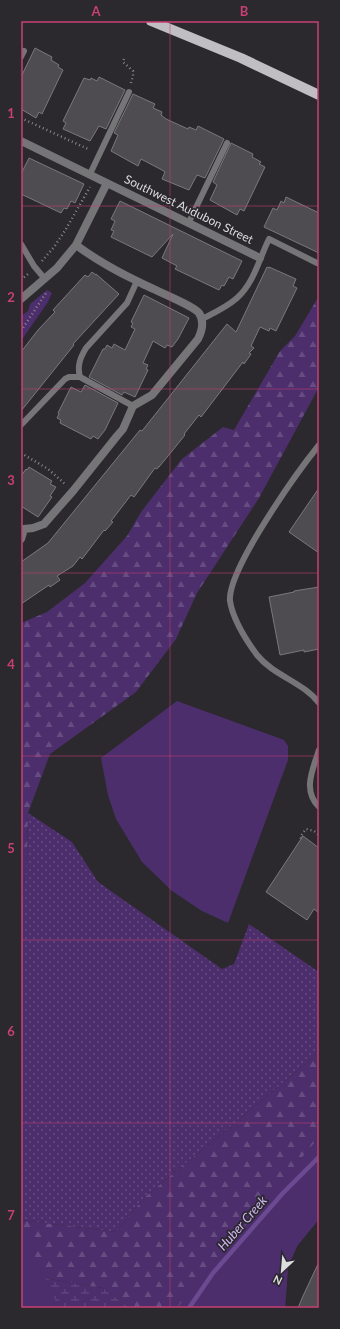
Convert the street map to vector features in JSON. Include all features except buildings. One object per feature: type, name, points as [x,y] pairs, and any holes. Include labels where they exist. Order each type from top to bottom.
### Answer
[{"type":"main road","points":[[151,21],[241,58],[319,95]]},
{"type":"street","name":"Southwest Audubon Street","points":[[21,141],[260,258]]},
{"type":"street","name":"Southwest Audubon Street","points":[[21,299],[45,279],[76,245],[107,183]]},
{"type":"street","points":[[21,539],[22,526],[33,528],[44,524],[73,491],[123,428],[133,406],[152,395],[198,340],[202,333],[202,319],[195,309],[137,281],[90,255],[76,245]]},
{"type":"lane","points":[[90,174],[129,92]]},
{"type":"lane","points":[[189,222],[227,143]]},
{"type":"lane","points":[[202,319],[228,305],[243,292],[255,273],[269,239],[317,263]]},
{"type":"lane","points":[[21,244],[36,268],[45,279]]},
{"type":"lane","points":[[80,377],[79,365],[82,354],[126,303],[137,281]]},
{"type":"lane","points":[[21,425],[65,379],[69,377],[80,377],[133,406]]},
{"type":"lane","points":[[319,445],[300,468],[255,540],[234,579],[230,601],[234,617],[264,663],[305,690],[319,703]]},
{"type":"lane","points":[[319,750],[311,774],[310,790],[313,800],[319,807]]},
{"type":"path","points":[[21,118],[88,150]]},
{"type":"path","points":[[21,280],[36,268],[54,247],[66,229],[89,187],[102,194]]},
{"type":"path","points":[[21,454],[48,469],[73,491]]},
{"type":"path","points":[[301,838],[300,837],[306,829],[319,834]]},
{"type":"green space","points":[[47,290],[52,293],[48,302],[21,341],[21,316],[28,311],[30,304]]},
{"type":"green space","points":[[319,296],[319,387],[259,498],[197,593],[176,639],[136,692],[50,754],[28,813],[27,859],[21,910],[21,623],[47,612],[85,583],[127,536],[141,512],[182,459],[223,427],[234,430],[280,351],[295,336]]},
{"type":"green space","points":[[177,701],[284,740],[288,746],[288,760],[228,923],[202,911],[172,891],[142,862],[116,819],[108,795],[101,758]]},
{"type":"green space","points":[[28,813],[72,842],[98,882],[222,969],[234,964],[249,924],[319,972],[319,1053],[145,1197],[116,1232],[21,1220],[21,910],[27,859]]},
{"type":"green space","points":[[21,852],[27,859],[21,910]]},
{"type":"green space","points":[[319,1053],[319,1219],[297,1246],[288,1267],[285,1308],[130,1308],[103,1288],[21,1274],[21,1220],[116,1232],[145,1197]]},
{"type":"green space","points":[[319,1137],[319,1219],[297,1246],[288,1267],[285,1308],[177,1308]]},
{"type":"green space","points":[[21,1226],[59,1308],[21,1308]]},
{"type":"green space","points":[[21,1274],[103,1288],[130,1308],[21,1308]]},
{"type":"waterway","name":"Huber Creek","points":[[189,1308],[213,1273],[283,1193],[319,1157]]}]
